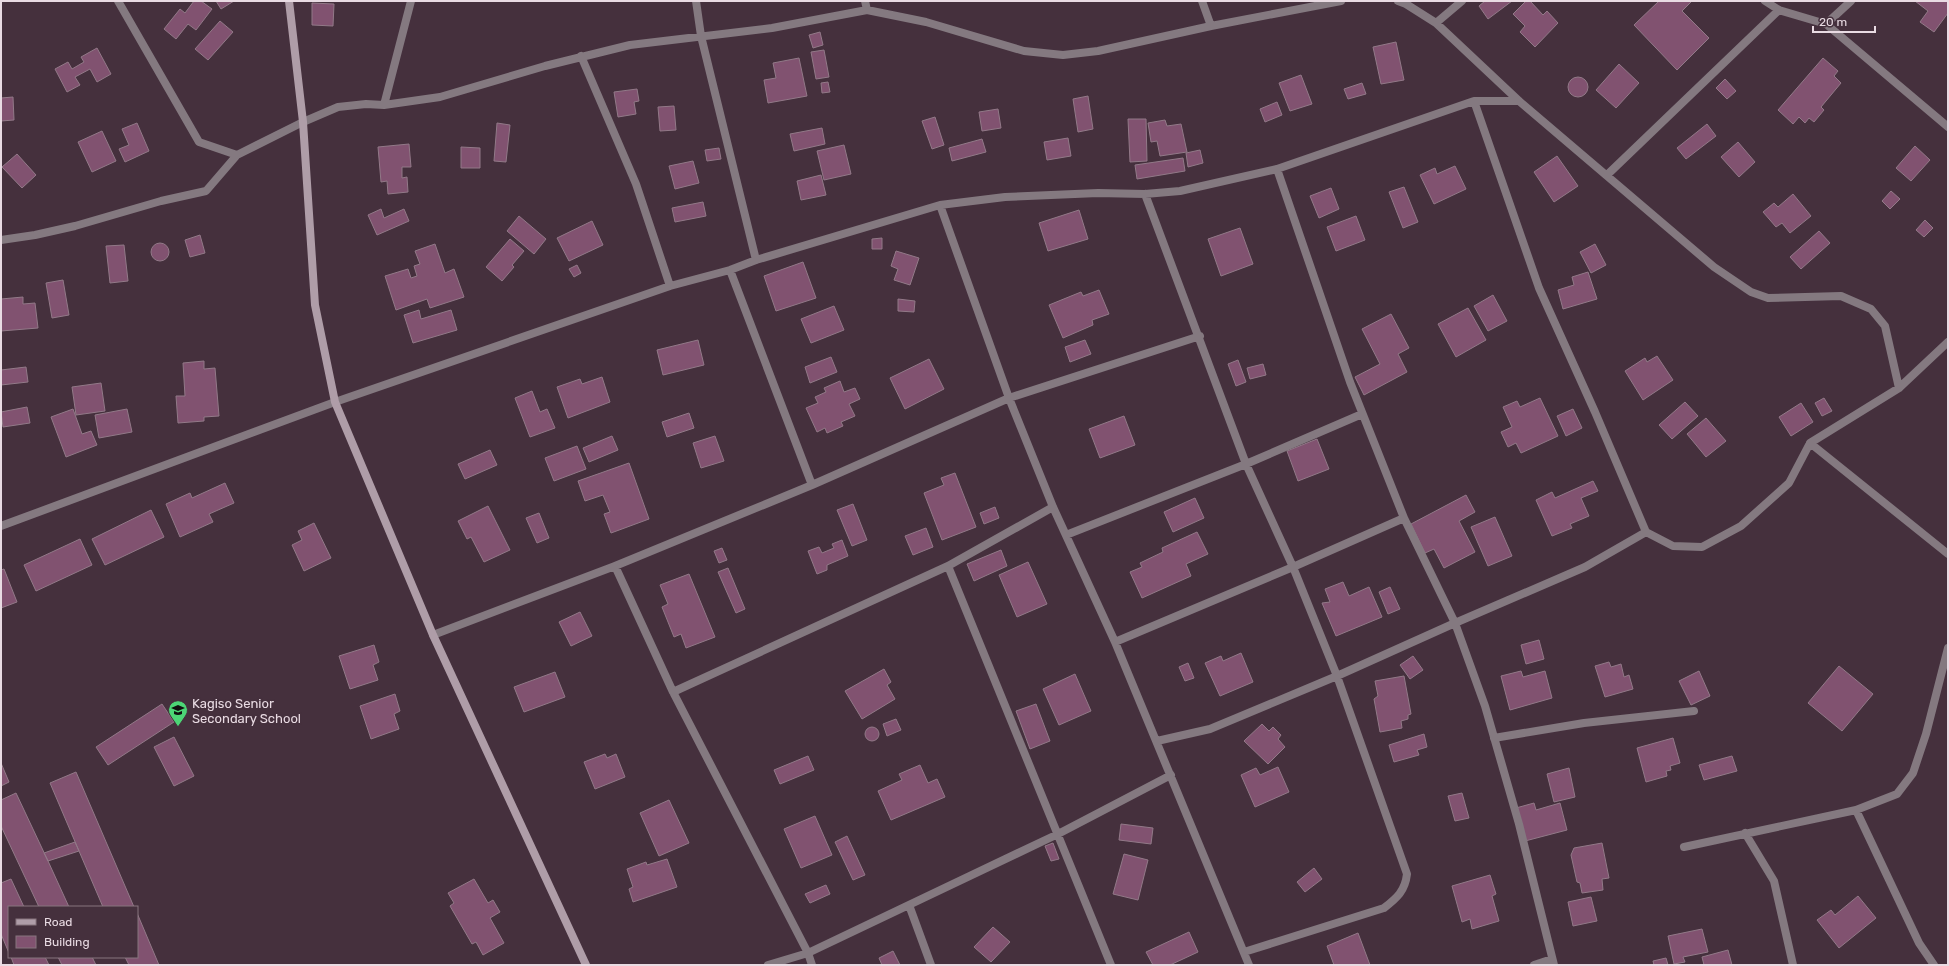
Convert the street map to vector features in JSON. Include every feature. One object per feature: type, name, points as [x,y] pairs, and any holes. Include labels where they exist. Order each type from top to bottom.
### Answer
[{"type":"street","points":[[118,1],[199,142],[237,155]]},
{"type":"street","points":[[289,1],[303,122],[315,306],[335,402],[434,635],[586,965]]},
{"type":"street","points":[[384,105],[411,1]]},
{"type":"street","points":[[696,1],[701,36],[756,260]]},
{"type":"street","points":[[865,1],[867,10]]},
{"type":"street","points":[[1202,1],[1211,26]]},
{"type":"street","points":[[1,240],[36,235],[75,226],[161,201],[206,191],[237,155],[303,122],[338,107],[366,104],[384,105],[440,97],[581,56],[630,45],[772,28],[867,10],[926,22],[1024,51],[1063,55],[1098,51],[1211,26],[1341,1]]},
{"type":"street","points":[[1398,1],[1406,4],[1436,23],[1519,101],[1714,267],[1751,292],[1768,298],[1841,296],[1871,309],[1885,326],[1899,388]]},
{"type":"street","points":[[1436,23],[1462,1]]},
{"type":"street","points":[[1765,1],[1779,10],[1826,24],[1948,126]]},
{"type":"street","points":[[1826,24],[1851,1]]},
{"type":"street","points":[[1607,175],[1779,10]]},
{"type":"street","points":[[581,56],[636,184],[670,286]]},
{"type":"street","points":[[1,526],[335,402],[670,286],[730,270],[756,260],[940,205],[1004,197],[1145,194],[1180,191],[1276,169],[1474,101],[1519,101]]},
{"type":"street","points":[[1474,101],[1540,288],[1646,532],[1673,546],[1702,547],[1741,526],[1789,483],[1810,442],[1899,388],[1948,342]]},
{"type":"street","points":[[1276,169],[1362,414],[1404,518],[1455,623],[1486,706],[1519,824],[1553,962],[1534,965]]},
{"type":"street","points":[[1145,194],[1200,336],[1246,464],[1293,567],[1337,676],[1407,874],[1406,884],[1401,893],[1384,908],[1244,952]]},
{"type":"street","points":[[940,205],[1009,398],[1053,507],[1115,642],[1249,965]]},
{"type":"street","points":[[730,270],[812,485]]},
{"type":"street","points":[[434,635],[615,566],[812,485],[1009,398],[1200,336]]},
{"type":"street","points":[[1066,535],[1246,464],[1362,414]]},
{"type":"street","points":[[1810,442],[1948,554]]},
{"type":"street","points":[[672,692],[948,566],[1053,507]]},
{"type":"street","points":[[1115,642],[1293,567],[1404,518]]},
{"type":"street","points":[[1157,741],[1210,729],[1337,676],[1585,567],[1646,532]]},
{"type":"street","points":[[615,566],[672,692],[808,953],[812,965]]},
{"type":"street","points":[[948,566],[1111,965]]},
{"type":"street","points":[[1684,847],[1856,810],[1897,794],[1913,773],[1926,734],[1948,648]]},
{"type":"street","points":[[1494,738],[1584,723],[1694,711]]},
{"type":"street","points":[[768,965],[808,953],[1058,834],[1171,776]]},
{"type":"street","points":[[1856,810],[1919,943],[1934,965]]},
{"type":"street","points":[[1744,833],[1774,881],[1793,965]]},
{"type":"street","points":[[909,905],[931,965]]},
{"type":"building","points":[[194,1],[201,1],[212,9],[196,30],[188,24],[176,39],[164,29],[180,9],[185,13]]},
{"type":"building","points":[[216,1],[234,1],[221,9]]},
{"type":"building","points":[[1485,1],[1512,1],[1488,19],[1479,6]]},
{"type":"building","points":[[1526,1],[1530,1],[1543,15],[1547,11],[1558,23],[1535,47],[1520,32],[1525,26],[1513,14]]},
{"type":"building","points":[[1659,1],[1692,1],[1682,11],[1709,38],[1677,70],[1634,25]]},
{"type":"building","points":[[1915,1],[1948,1],[1948,13],[1934,32],[1920,22],[1928,11]]},
{"type":"building","points":[[312,3],[334,4],[333,26],[312,25]]},
{"type":"building","points":[[220,21],[233,32],[208,60],[195,49]]},
{"type":"building","points":[[820,32],[823,45],[813,48],[809,35]]},
{"type":"building","points":[[1396,42],[1404,80],[1381,84],[1373,47]]},
{"type":"building","points":[[97,48],[111,74],[97,82],[90,69],[75,77],[80,85],[67,92],[55,69],[68,62],[72,69],[84,62],[81,57]]},
{"type":"building","points":[[824,50],[829,77],[816,79],[811,52]]},
{"type":"building","points":[[799,58],[807,96],[768,103],[764,80],[776,78],[773,63]]},
{"type":"building","points":[[1823,58],[1838,71],[1834,76],[1841,83],[1821,107],[1824,110],[1814,122],[1809,118],[1805,123],[1799,117],[1793,124],[1778,110]]},
{"type":"building","points":[[1619,64],[1639,83],[1616,108],[1596,90]]},
{"type":"building","points":[[1301,75],[1312,104],[1290,111],[1279,83]]},
{"type":"building","points":[[1578,77],[1585,80],[1588,87],[1585,94],[1578,97],[1571,94],[1568,87],[1571,80]]},
{"type":"building","points":[[1725,79],[1736,91],[1727,99],[1716,88]]},
{"type":"building","points":[[828,82],[830,92],[822,93],[821,83]]},
{"type":"building","points":[[1362,83],[1366,94],[1348,99],[1344,89]]},
{"type":"building","points":[[637,89],[639,101],[634,102],[636,114],[618,117],[614,92]]},
{"type":"building","points":[[1088,96],[1093,129],[1078,132],[1073,99]]},
{"type":"building","points":[[13,97],[14,120],[1,121],[1,98]]},
{"type":"building","points":[[1277,102],[1282,115],[1265,122],[1260,109]]},
{"type":"building","points":[[674,106],[676,130],[660,131],[658,107]]},
{"type":"building","points":[[998,109],[1001,128],[982,131],[979,112]]},
{"type":"building","points":[[935,117],[944,145],[932,149],[922,121]]},
{"type":"building","points":[[1128,119],[1146,119],[1147,161],[1130,162]]},
{"type":"building","points":[[1165,120],[1167,126],[1181,124],[1187,152],[1160,156],[1157,141],[1151,142],[1148,123]]},
{"type":"building","points":[[137,123],[149,151],[125,162],[119,149],[129,145],[122,129]]},
{"type":"building","points":[[497,123],[510,125],[506,162],[494,161]]},
{"type":"building","points":[[1707,124],[1716,136],[1686,159],[1677,148]]},
{"type":"building","points":[[822,128],[825,144],[794,151],[790,134]]},
{"type":"building","points":[[102,131],[116,161],[92,172],[78,142]]},
{"type":"building","points":[[1068,138],[1071,156],[1047,160],[1044,142]]},
{"type":"building","points":[[982,139],[986,152],[952,161],[949,148]]},
{"type":"building","points":[[1738,142],[1755,162],[1739,177],[1721,157]]},
{"type":"building","points":[[409,144],[411,167],[402,167],[402,178],[407,177],[408,192],[388,194],[387,181],[381,182],[378,147]]},
{"type":"building","points":[[844,145],[851,174],[824,180],[817,151]]},
{"type":"building","points":[[1915,146],[1930,160],[1911,181],[1896,168]]},
{"type":"building","points":[[461,147],[480,148],[480,168],[461,168]]},
{"type":"building","points":[[719,148],[721,159],[707,161],[705,150]]},
{"type":"building","points":[[1200,150],[1203,163],[1188,167],[1186,153]]},
{"type":"building","points":[[17,154],[36,175],[22,188],[2,167]]},
{"type":"building","points":[[1557,156],[1578,186],[1554,202],[1534,172]]},
{"type":"building","points":[[1183,158],[1185,171],[1137,179],[1135,165]]},
{"type":"building","points":[[693,161],[699,183],[675,189],[669,166]]},
{"type":"building","points":[[1455,166],[1466,189],[1434,204],[1420,175],[1435,168],[1437,174]]},
{"type":"building","points":[[821,175],[826,195],[801,200],[797,181]]},
{"type":"building","points":[[1404,187],[1418,222],[1403,228],[1389,192]]},
{"type":"building","points":[[1331,188],[1339,209],[1319,218],[1310,196]]},
{"type":"building","points":[[1891,191],[1900,199],[1890,209],[1882,201]]},
{"type":"building","points":[[1793,194],[1811,216],[1790,233],[1782,223],[1776,227],[1763,212],[1774,203],[1778,207]]},
{"type":"building","points":[[703,202],[706,216],[675,222],[672,208]]},
{"type":"building","points":[[381,209],[384,218],[404,209],[409,221],[377,235],[368,215]]},
{"type":"building","points":[[1079,210],[1088,239],[1048,251],[1039,223]]},
{"type":"building","points":[[519,216],[546,239],[534,254],[507,231]]},
{"type":"building","points":[[1356,216],[1365,240],[1336,251],[1327,227]]},
{"type":"building","points":[[1925,220],[1933,228],[1924,237],[1916,230]]},
{"type":"building","points":[[592,221],[603,245],[569,261],[557,238]]},
{"type":"building","points":[[1240,228],[1253,264],[1221,276],[1208,239]]},
{"type":"building","points":[[1819,231],[1830,243],[1801,269],[1790,257]]},
{"type":"building","points":[[200,235],[205,253],[190,257],[185,240]]},
{"type":"building","points":[[882,238],[882,249],[872,249],[872,239]]},
{"type":"building","points":[[510,239],[524,251],[512,265],[514,267],[502,281],[486,267]]},
{"type":"building","points":[[160,243],[166,246],[169,252],[166,258],[160,261],[154,258],[151,252],[154,246]]},
{"type":"building","points":[[435,244],[445,273],[454,269],[464,297],[430,308],[427,299],[396,310],[385,276],[408,269],[411,278],[417,276],[414,266],[420,264],[415,251]]},
{"type":"building","points":[[1595,244],[1606,265],[1591,273],[1580,252]]},
{"type":"building","points":[[124,245],[128,281],[110,283],[106,246]]},
{"type":"building","points":[[896,251],[919,258],[910,285],[894,280],[898,269],[891,266]]},
{"type":"building","points":[[803,262],[816,298],[776,311],[764,276]]},
{"type":"building","points":[[577,265],[581,273],[574,277],[569,269]]},
{"type":"building","points":[[1588,272],[1597,299],[1563,309],[1558,290],[1574,285],[1572,277]]},
{"type":"building","points":[[63,280],[69,315],[52,318],[46,283]]},
{"type":"building","points":[[1099,290],[1109,314],[1092,320],[1093,325],[1063,338],[1049,305],[1081,292],[1083,296]]},
{"type":"building","points":[[1493,295],[1507,321],[1488,331],[1474,306]]},
{"type":"building","points":[[23,297],[23,304],[35,303],[38,328],[1,331],[1,299]]},
{"type":"building","points":[[898,299],[915,301],[914,312],[898,311]]},
{"type":"building","points":[[834,306],[844,330],[811,343],[801,319]]},
{"type":"building","points":[[1468,308],[1486,340],[1456,357],[1438,324]]},
{"type":"building","points":[[419,310],[421,319],[451,310],[457,330],[413,343],[404,315]]},
{"type":"building","points":[[1391,314],[1409,348],[1398,354],[1407,372],[1364,395],[1355,377],[1380,364],[1362,329]]},
{"type":"building","points":[[698,340],[704,365],[663,375],[657,350]]},
{"type":"building","points":[[1085,340],[1091,354],[1070,362],[1065,347]]},
{"type":"building","points":[[1657,356],[1673,380],[1643,400],[1625,371],[1645,358],[1647,362]]},
{"type":"building","points":[[831,357],[837,372],[810,383],[805,367]]},
{"type":"building","points":[[929,359],[944,389],[905,409],[890,378]]},
{"type":"building","points":[[1238,360],[1246,382],[1236,386],[1228,364]]},
{"type":"building","points":[[204,361],[204,369],[215,368],[219,416],[204,417],[204,421],[178,423],[176,396],[185,396],[183,363]]},
{"type":"building","points":[[1263,364],[1266,375],[1250,379],[1247,368]]},
{"type":"building","points":[[26,367],[28,382],[1,385],[1,370]]},
{"type":"building","points":[[602,377],[610,402],[568,418],[557,387],[580,379],[582,384]]},
{"type":"building","points":[[840,381],[844,392],[855,388],[860,399],[849,404],[855,416],[841,422],[843,426],[827,433],[825,428],[817,432],[806,408],[818,403],[815,397],[826,392],[824,388]]},
{"type":"building","points":[[101,383],[105,411],[76,415],[72,387]]},
{"type":"building","points":[[532,391],[540,412],[547,409],[555,428],[530,437],[515,398]]},
{"type":"building","points":[[1540,398],[1558,436],[1521,453],[1516,443],[1508,447],[1501,432],[1512,427],[1503,407],[1517,401],[1520,407]]},
{"type":"building","points":[[1824,398],[1832,411],[1822,416],[1815,403]]},
{"type":"building","points":[[1685,402],[1698,416],[1672,439],[1659,425]]},
{"type":"building","points":[[1801,403],[1813,422],[1791,436],[1779,417]]},
{"type":"building","points":[[27,407],[30,423],[3,427],[1,412]]},
{"type":"building","points":[[73,409],[82,434],[91,431],[97,445],[66,457],[51,417]]},
{"type":"building","points":[[127,409],[132,432],[99,438],[95,415]]},
{"type":"building","points":[[1573,409],[1582,428],[1566,436],[1557,416]]},
{"type":"building","points":[[689,413],[694,428],[667,437],[662,422]]},
{"type":"building","points":[[1124,416],[1135,445],[1100,458],[1089,429]]},
{"type":"building","points":[[1706,418],[1726,441],[1706,457],[1687,434]]},
{"type":"building","points":[[612,436],[618,450],[589,462],[583,448]]},
{"type":"building","points":[[715,436],[724,461],[701,468],[693,443]]},
{"type":"building","points":[[1317,439],[1329,469],[1298,481],[1287,451]]},
{"type":"building","points":[[577,446],[586,469],[554,481],[545,458]]},
{"type":"building","points":[[490,450],[497,465],[465,479],[458,464]]},
{"type":"building","points":[[629,463],[649,519],[611,533],[604,514],[610,512],[603,495],[585,501],[578,481]]},
{"type":"building","points":[[955,473],[976,527],[942,540],[924,493],[944,485],[941,478]]},
{"type":"building","points":[[1593,481],[1598,491],[1581,498],[1589,516],[1570,524],[1572,528],[1552,536],[1536,500],[1552,492],[1555,498]]},
{"type":"building","points":[[225,483],[234,503],[209,514],[213,522],[180,537],[166,504],[190,493],[192,498]]},
{"type":"building","points":[[1466,495],[1475,512],[1459,521],[1475,552],[1444,568],[1434,549],[1425,553],[1411,524]]},
{"type":"building","points":[[1195,498],[1204,518],[1173,532],[1164,512]]},
{"type":"building","points":[[853,504],[867,540],[852,546],[837,510]]},
{"type":"building","points":[[488,506],[510,550],[484,562],[471,537],[467,539],[458,521]]},
{"type":"building","points":[[995,507],[999,518],[984,524],[980,513]]},
{"type":"building","points":[[151,510],[164,537],[105,565],[92,539]]},
{"type":"building","points":[[539,513],[549,538],[537,543],[526,518]]},
{"type":"building","points":[[1495,517],[1512,556],[1488,566],[1471,527]]},
{"type":"building","points":[[314,523],[331,558],[304,571],[292,545],[302,540],[298,531]]},
{"type":"building","points":[[926,528],[933,547],[913,555],[905,536]]},
{"type":"building","points":[[1197,532],[1208,554],[1186,564],[1191,576],[1142,598],[1130,572],[1142,567],[1140,563],[1163,552],[1162,548]]},
{"type":"building","points":[[80,539],[92,565],[36,591],[24,565]]},
{"type":"building","points":[[842,540],[848,556],[827,565],[827,570],[817,574],[808,551],[819,547],[822,553],[834,548],[832,544]]},
{"type":"building","points":[[722,548],[727,560],[719,563],[714,551]]},
{"type":"building","points":[[1001,550],[1007,566],[974,581],[967,564]]},
{"type":"building","points":[[1028,562],[1047,604],[1017,617],[999,575]]},
{"type":"building","points":[[728,568],[745,609],[736,613],[718,572]]},
{"type":"building","points":[[4,569],[17,602],[1,608],[1,570]]},
{"type":"building","points":[[689,574],[715,637],[686,648],[681,634],[674,637],[662,607],[668,604],[660,585]]},
{"type":"building","points":[[1343,582],[1349,596],[1369,587],[1382,617],[1336,636],[1322,603],[1330,602],[1325,589]]},
{"type":"building","points":[[1390,587],[1400,609],[1388,614],[1379,592]]},
{"type":"building","points":[[580,612],[592,636],[571,646],[559,622]]},
{"type":"building","points":[[1539,640],[1544,659],[1526,664],[1521,645]]},
{"type":"building","points":[[374,645],[379,662],[373,665],[378,680],[350,689],[339,656]]},
{"type":"building","points":[[1241,653],[1253,682],[1220,696],[1205,663],[1221,656],[1223,661]]},
{"type":"building","points":[[1413,656],[1423,670],[1410,679],[1400,665]]},
{"type":"building","points":[[1609,662],[1611,667],[1621,664],[1624,677],[1629,675],[1633,689],[1605,697],[1595,666]]},
{"type":"building","points":[[1188,663],[1194,678],[1185,681],[1179,667]]},
{"type":"building","points":[[1839,666],[1873,694],[1842,731],[1808,703]]},
{"type":"building","points":[[884,669],[891,682],[887,685],[895,699],[862,719],[845,691]]},
{"type":"building","points":[[1521,671],[1523,677],[1545,671],[1552,698],[1510,710],[1501,676]]},
{"type":"building","points":[[1699,671],[1710,696],[1691,705],[1679,681]]},
{"type":"building","points":[[555,672],[565,697],[524,712],[514,687]]},
{"type":"building","points":[[1075,674],[1091,711],[1059,725],[1043,689]]},
{"type":"building","points":[[1404,676],[1411,714],[1408,715],[1408,719],[1401,721],[1402,728],[1380,732],[1374,699],[1378,696],[1375,681]]},
{"type":"building","points":[[395,694],[400,711],[394,714],[399,729],[371,739],[360,706]]},
{"type":"building","points":[[162,704],[174,722],[108,765],[96,747]]},
{"type":"building","points":[[1036,704],[1050,741],[1030,749],[1016,711]]},
{"type":"building","points":[[896,719],[901,730],[887,736],[883,724]]},
{"type":"building","points":[[1262,724],[1269,731],[1273,727],[1281,735],[1278,739],[1285,747],[1268,764],[1244,741]]},
{"type":"building","points":[[872,727],[877,729],[879,734],[877,739],[872,741],[867,739],[865,734],[867,729]]},
{"type":"building","points":[[1424,734],[1427,747],[1417,750],[1419,755],[1394,762],[1389,745]]},
{"type":"building","points":[[174,737],[194,776],[174,786],[154,747]]},
{"type":"building","points":[[1673,738],[1680,763],[1670,766],[1671,770],[1666,771],[1667,776],[1646,782],[1637,748]]},
{"type":"building","points":[[605,754],[607,758],[616,754],[625,777],[595,789],[584,762]]},
{"type":"building","points":[[808,756],[814,770],[780,784],[774,770]]},
{"type":"building","points":[[1732,756],[1737,771],[1704,780],[1699,765]]},
{"type":"building","points":[[1,763],[9,782],[1,786]]},
{"type":"building","points":[[920,765],[928,783],[937,779],[945,797],[891,820],[878,791],[902,780],[899,774]]},
{"type":"building","points":[[1278,767],[1289,792],[1255,807],[1241,775],[1256,768],[1260,775]]},
{"type":"building","points":[[1569,768],[1575,797],[1554,802],[1547,774]]},
{"type":"building","points":[[76,772],[134,906],[103,906],[50,783]]},
{"type":"building","points":[[16,793],[69,906],[39,906],[1,826],[1,800]]},
{"type":"building","points":[[1462,793],[1469,818],[1455,821],[1448,796]]},
{"type":"building","points":[[669,800],[689,843],[659,856],[640,813]]},
{"type":"building","points":[[1534,803],[1536,810],[1560,803],[1567,830],[1525,841],[1516,808]]},
{"type":"building","points":[[815,816],[832,855],[801,868],[784,829]]},
{"type":"building","points":[[1121,824],[1153,828],[1151,844],[1119,840]]},
{"type":"building","points":[[847,836],[865,875],[853,880],[835,842]]},
{"type":"building","points":[[75,842],[79,851],[48,861],[44,853]]},
{"type":"building","points":[[1053,843],[1059,859],[1051,861],[1045,846]]},
{"type":"building","points":[[1602,843],[1609,878],[1602,879],[1603,890],[1582,893],[1580,883],[1577,882],[1571,855],[1574,848]]},
{"type":"building","points":[[1124,854],[1148,860],[1138,900],[1113,894]]},
{"type":"building","points":[[667,859],[677,887],[633,902],[629,889],[633,887],[627,869],[646,862],[647,865]]},
{"type":"building","points":[[1314,868],[1322,879],[1305,892],[1297,882]]},
{"type":"building","points":[[1490,875],[1496,894],[1492,896],[1499,921],[1472,929],[1470,919],[1462,922],[1452,886]]},
{"type":"building","points":[[11,879],[24,906],[8,906],[8,951],[1,934],[1,883]]},
{"type":"building","points":[[474,879],[488,903],[493,900],[500,912],[490,918],[504,943],[483,955],[476,942],[472,944],[450,906],[454,903],[448,893]]},
{"type":"building","points":[[826,885],[830,894],[810,903],[805,894]]},
{"type":"building","points":[[1858,896],[1876,918],[1839,948],[1817,920],[1831,910],[1835,915]]},
{"type":"building","points":[[1591,897],[1597,921],[1573,926],[1568,902]]},
{"type":"building","points":[[138,915],[159,965],[129,965],[126,958],[138,958]]},
{"type":"building","points":[[993,927],[1010,942],[991,962],[974,947]]},
{"type":"building","points":[[1702,929],[1708,952],[1683,957],[1685,962],[1674,964],[1668,936]]},
{"type":"building","points":[[1189,932],[1198,952],[1170,965],[1153,965],[1146,952]]},
{"type":"building","points":[[1358,933],[1370,965],[1334,965],[1327,946]]},
{"type":"building","points":[[1728,950],[1732,965],[1704,965],[1702,957]]},
{"type":"building","points":[[893,951],[900,965],[882,965],[879,958]]},
{"type":"building","points":[[11,958],[46,958],[49,965],[14,965]]},
{"type":"building","points":[[58,958],[92,958],[96,965],[62,965]]},
{"type":"building","points":[[1666,958],[1668,965],[1654,965],[1653,961]]},
{"type":"place","name":"Kagiso Senior Secondary School","points":[[178,727]]}]
